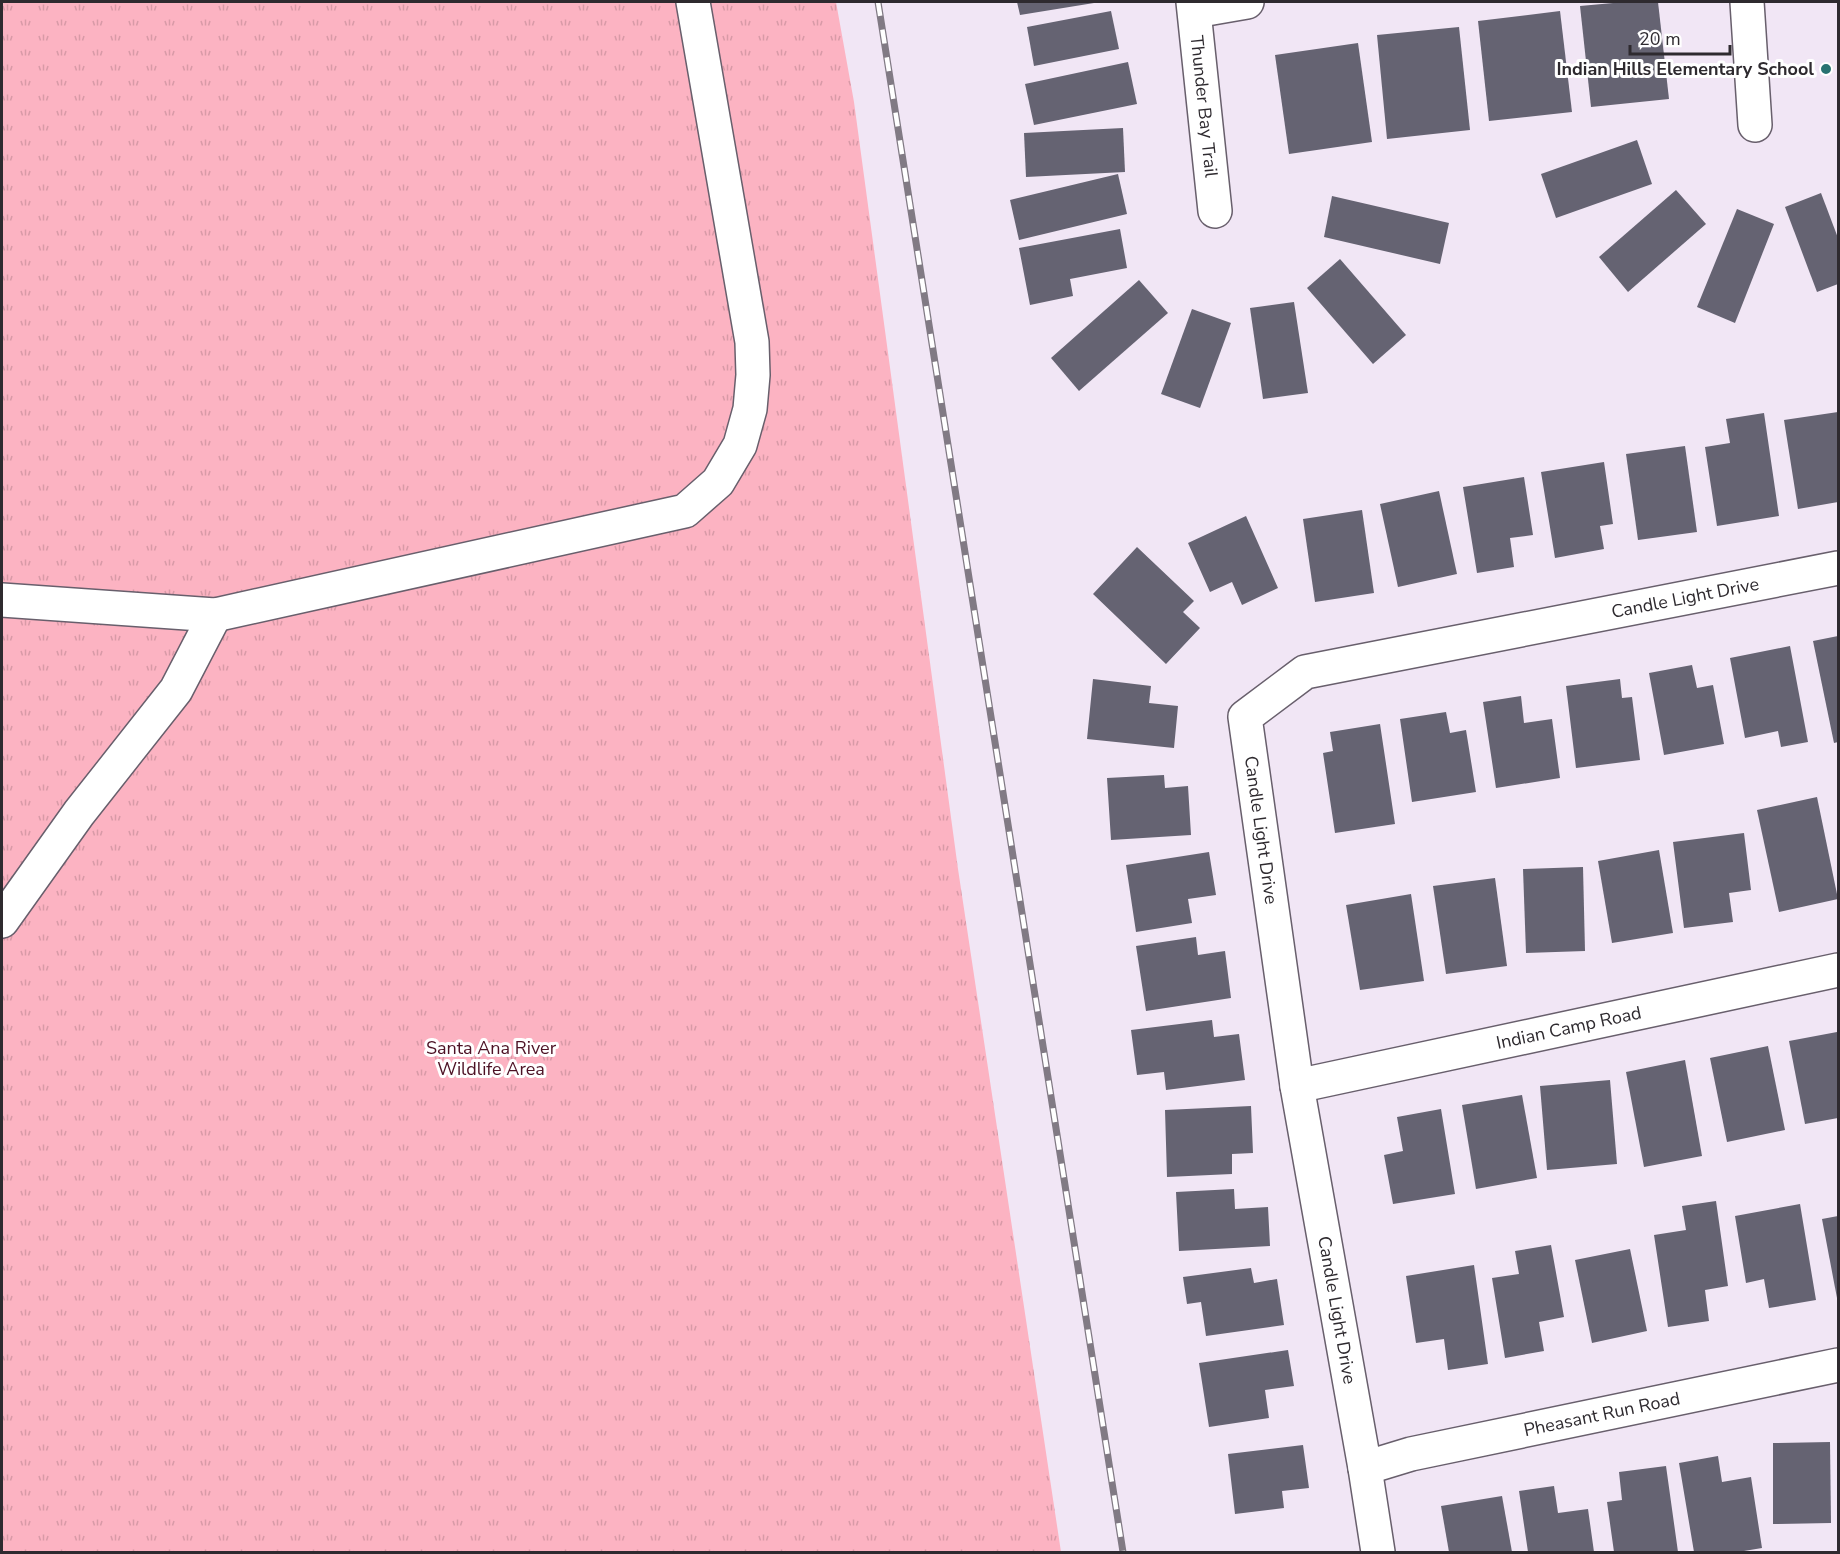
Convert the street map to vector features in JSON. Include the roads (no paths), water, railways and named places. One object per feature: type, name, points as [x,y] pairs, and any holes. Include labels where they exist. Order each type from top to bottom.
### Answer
[{"type":"street","points":[[2,600],[215,615],[685,511],[718,482],[740,445],[750,409],[753,375],[752,353],[693,2]]},
{"type":"street","points":[[1194,6],[1247,2]]},
{"type":"street","points":[[1747,2],[1755,125]]},
{"type":"street","name":"Thunder Bay Trail","points":[[1194,6],[1215,211]]},
{"type":"street","name":"Candle Light Drive","points":[[1378,1552],[1298,1086],[1245,717],[1305,672],[1839,568]]},
{"type":"street","points":[[2,921],[78,813],[176,690],[215,615]]},
{"type":"street","name":"Indian Camp Road","points":[[1298,1086],[1839,970]]},
{"type":"street","name":"Pheasant Run Road","points":[[1365,1468],[1411,1454],[1839,1365]]},
{"type":"railway","points":[[878,2],[1123,1552]]},
{"type":"place","name":"Indian Hills Elementary School","points":[[1826,69]]},
{"type":"park label","name":"Santa Ana River Wildlife Area","points":[[491,1058]]}]
